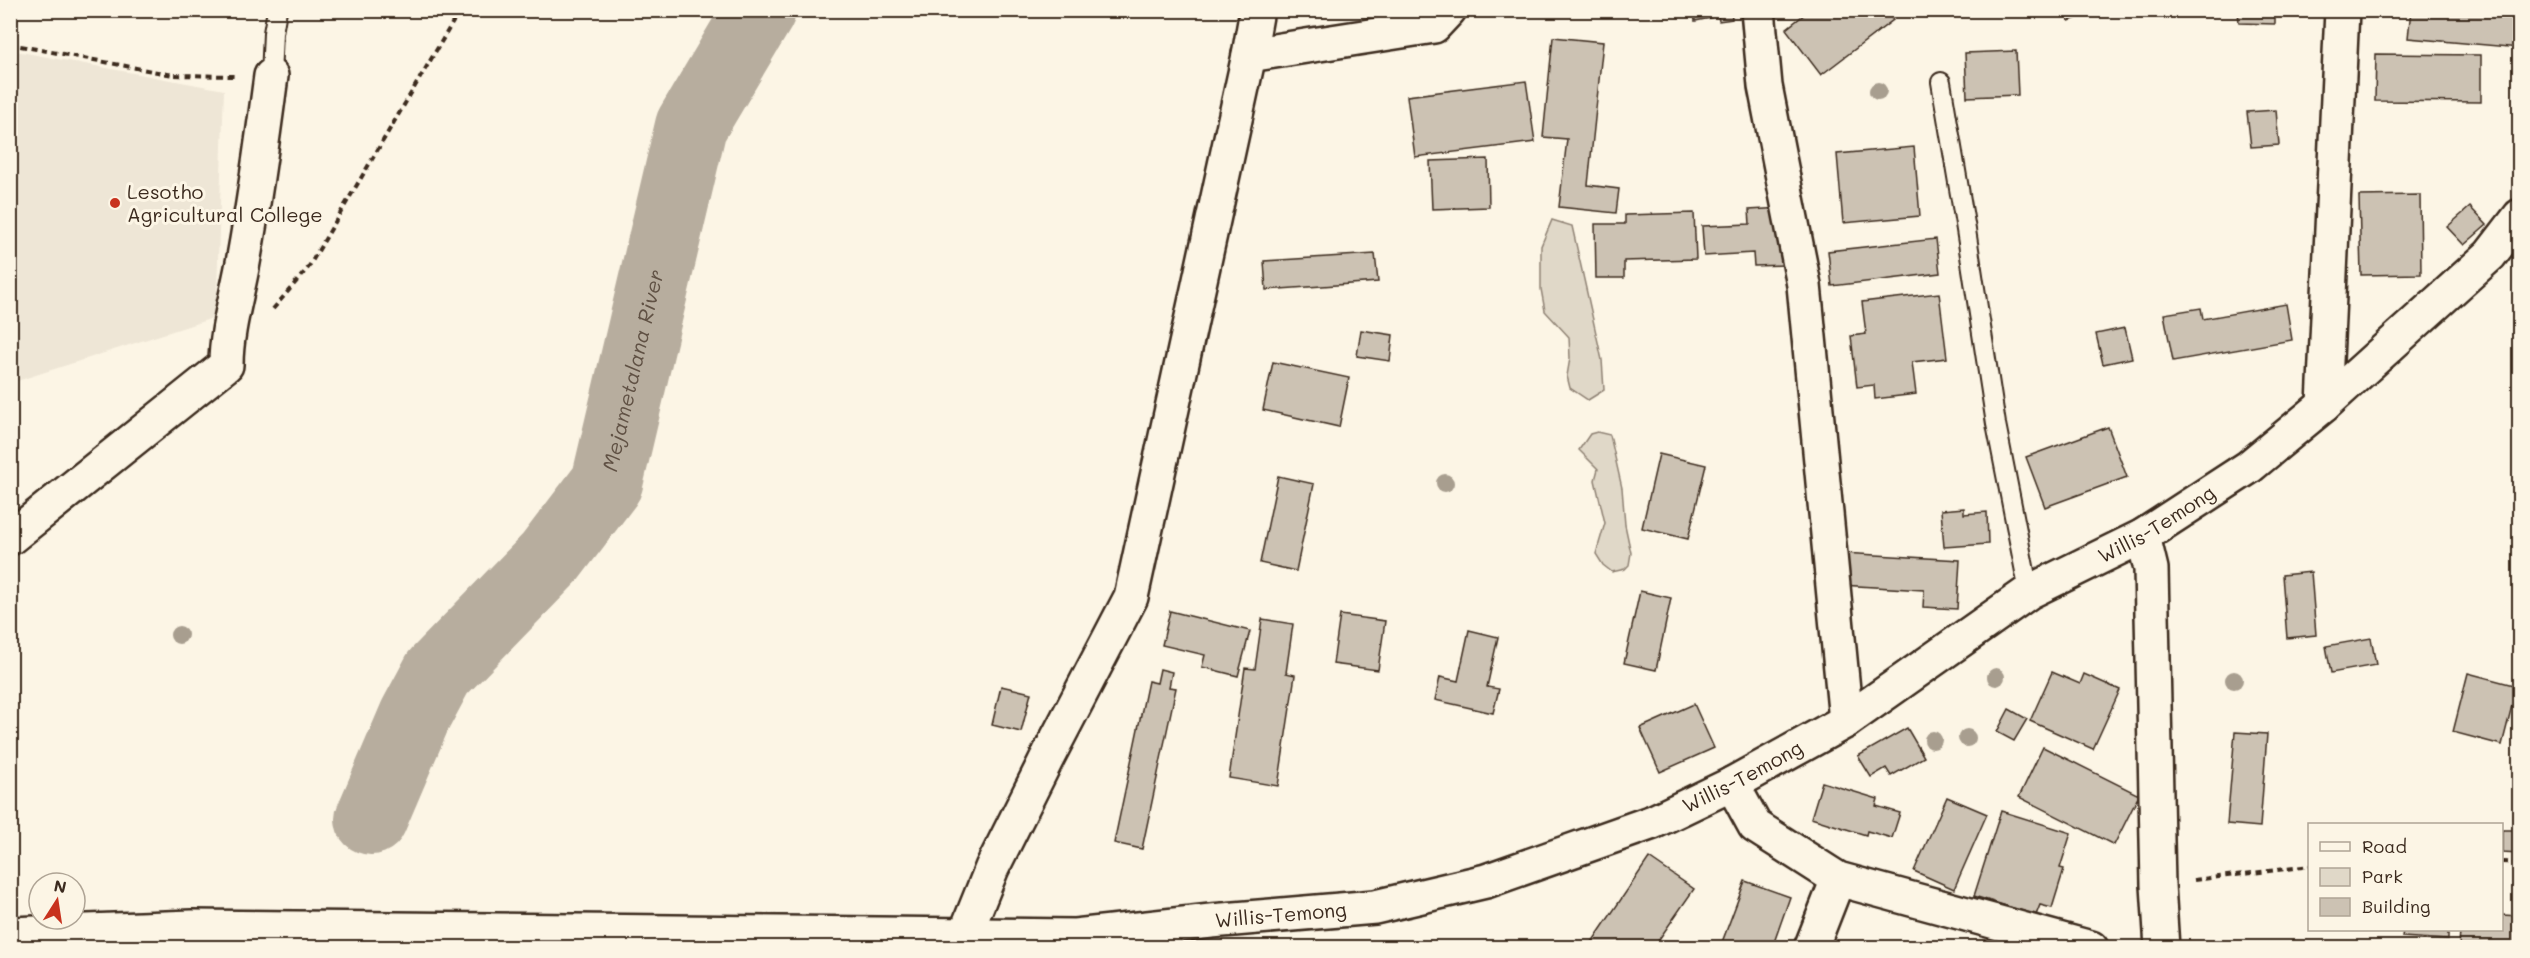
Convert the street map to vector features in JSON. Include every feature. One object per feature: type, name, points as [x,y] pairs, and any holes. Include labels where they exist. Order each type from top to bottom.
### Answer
[{"type":"street","points":[[972,941],[1002,848],[1131,597],[1257,10]]},
{"type":"street","points":[[1249,55],[1434,27],[1449,10]]},
{"type":"street","points":[[1758,10],[1765,86],[1804,285],[1846,722]]},
{"type":"street","points":[[2324,405],[2342,10]]},
{"type":"street","points":[[10,538],[226,365],[226,339],[234,314],[257,182],[271,76]]},
{"type":"street","name":"Willis-Temong","points":[[10,934],[192,927],[1076,942],[1211,921],[1375,907],[1486,881],[1653,822],[1732,784],[1846,722],[2029,592],[2143,536],[2249,467],[2324,405],[2490,255],[2520,216]]},
{"type":"street","points":[[2143,536],[2151,569],[2158,885],[2162,948]]},
{"type":"street","points":[[1732,784],[1755,826],[1838,879],[2091,948]]},
{"type":"street","points":[[1811,948],[1838,879]]},
{"type":"street","points":[[1161,948],[1211,921]]},
{"type":"lane","points":[[271,76],[273,33],[277,10]]},
{"type":"lane","points":[[1941,82],[1996,424],[2029,592]]},
{"type":"path","points":[[226,339],[257,328],[308,268],[460,10]]},
{"type":"path","points":[[10,44],[173,75],[271,76]]},
{"type":"path","points":[[2503,862],[2520,863]]},
{"type":"path","points":[[2158,885],[2308,866]]},
{"type":"shaded area","name":"Lesotho Agricultural College","points":[[10,50],[224,90],[216,317],[11,383]]},
{"type":"green space","points":[[1552,220],[1572,226],[1602,360],[1604,390],[1588,400],[1570,388],[1567,376],[1570,358],[1569,337],[1545,311],[1541,289],[1541,246]]},
{"type":"green space","points":[[1597,432],[1610,435],[1622,488],[1625,525],[1631,553],[1629,565],[1625,569],[1612,572],[1603,565],[1596,554],[1605,523],[1595,480],[1598,469],[1579,450],[1590,434]]},
{"type":"building","points":[[1694,10],[1710,10],[1711,18],[1695,21]]},
{"type":"building","points":[[1717,10],[1731,10],[1732,19],[1719,21]]},
{"type":"building","points":[[1810,10],[1885,10],[1893,20],[1821,75],[1786,29]]},
{"type":"building","points":[[2065,10],[2081,10],[2083,16],[2069,21]]},
{"type":"building","points":[[2238,10],[2275,10],[2275,24],[2239,23]]},
{"type":"building","points":[[2411,10],[2520,10],[2520,48],[2408,38]]},
{"type":"building","points":[[1553,37],[1603,42],[1588,185],[1619,189],[1616,213],[1559,207],[1567,139],[1543,137]]},
{"type":"building","points":[[2016,51],[2018,95],[1967,97],[1965,53]]},
{"type":"building","points":[[2376,54],[2481,55],[2481,102],[2375,101]]},
{"type":"building","points":[[1526,81],[1535,142],[1415,157],[1407,96]]},
{"type":"building","points":[[2276,110],[2279,145],[2251,147],[2247,112]]},
{"type":"building","points":[[1914,147],[1920,216],[1843,223],[1837,154]]},
{"type":"building","points":[[1488,159],[1489,207],[1432,209],[1430,161]]},
{"type":"building","points":[[2420,195],[2421,274],[2361,275],[2359,196]]},
{"type":"building","points":[[2470,207],[2487,225],[2464,245],[2447,227]]},
{"type":"building","points":[[1782,208],[1785,265],[1754,266],[1753,253],[1704,256],[1702,226],[1750,224],[1749,210]]},
{"type":"building","points":[[1694,213],[1696,259],[1624,261],[1624,278],[1596,278],[1595,224],[1625,224],[1625,215]]},
{"type":"building","points":[[1936,239],[1940,273],[1832,286],[1828,251]]},
{"type":"building","points":[[1375,254],[1378,282],[1266,290],[1264,261]]},
{"type":"building","points":[[1939,293],[1947,358],[1912,362],[1916,394],[1875,399],[1874,385],[1857,387],[1851,336],[1866,334],[1862,302]]},
{"type":"building","points":[[2286,304],[2292,340],[2173,361],[2164,314],[2201,308],[2203,319]]},
{"type":"building","points":[[2520,315],[2520,431],[2517,431]]},
{"type":"building","points":[[2125,328],[2132,358],[2103,364],[2096,334]]},
{"type":"building","points":[[1361,330],[1393,335],[1390,361],[1357,356]]},
{"type":"building","points":[[1273,362],[1349,378],[1339,427],[1263,410]]},
{"type":"building","points":[[2108,427],[2127,477],[2045,507],[2026,457]]},
{"type":"building","points":[[1659,454],[1706,465],[1688,539],[1642,528]]},
{"type":"building","points":[[1278,476],[1314,484],[1296,571],[1260,563]]},
{"type":"building","points":[[1964,508],[1964,514],[1987,512],[1988,544],[1944,547],[1941,510]]},
{"type":"building","points":[[1842,553],[1960,560],[1957,609],[1923,607],[1924,590],[1841,585]]},
{"type":"building","points":[[2311,572],[2316,635],[2287,638],[2282,575]]},
{"type":"building","points":[[1640,591],[1671,598],[1656,670],[1624,663]]},
{"type":"building","points":[[1170,611],[1250,631],[1238,676],[1202,667],[1205,655],[1162,645]]},
{"type":"building","points":[[1340,615],[1385,621],[1378,670],[1333,664]]},
{"type":"building","points":[[1262,619],[1293,624],[1286,673],[1295,675],[1278,786],[1229,778],[1245,668],[1255,669]]},
{"type":"building","points":[[1469,630],[1498,637],[1487,687],[1499,689],[1493,713],[1435,700],[1440,677],[1458,681]]},
{"type":"building","points":[[2371,638],[2376,665],[2331,673],[2326,646]]},
{"type":"building","points":[[1160,669],[1172,672],[1169,687],[1176,688],[1142,849],[1114,843],[1148,681],[1157,683]]},
{"type":"building","points":[[2052,672],[2080,684],[2084,674],[2120,690],[2093,749],[2030,721]]},
{"type":"building","points":[[2468,673],[2517,686],[2502,745],[2453,732]]},
{"type":"building","points":[[1001,686],[1031,693],[1021,732],[992,725]]},
{"type":"building","points":[[1694,704],[1714,748],[1660,772],[1640,728]]},
{"type":"building","points":[[2009,709],[2027,719],[2014,741],[1997,732]]},
{"type":"building","points":[[1907,728],[1924,757],[1891,776],[1886,768],[1871,777],[1858,756]]},
{"type":"building","points":[[2235,732],[2267,734],[2260,827],[2227,824]]},
{"type":"building","points":[[2043,747],[2139,795],[2114,845],[2019,797]]},
{"type":"building","points":[[1822,782],[1878,799],[1876,806],[1900,813],[1892,838],[1867,831],[1866,835],[1811,818]]},
{"type":"building","points":[[1947,797],[1987,814],[1954,889],[1914,871]]},
{"type":"building","points":[[2001,811],[2071,833],[2060,868],[2064,869],[2052,908],[2040,905],[2036,915],[1974,896]]},
{"type":"building","points":[[2503,830],[2520,830],[2520,854],[2503,853]]},
{"type":"building","points":[[1649,858],[1694,889],[1653,948],[1588,948]]},
{"type":"building","points":[[1745,881],[1790,897],[1772,948],[1727,948],[1721,945]]},
{"type":"building","points":[[2503,915],[2520,916],[2520,948],[2459,948],[2460,931],[2503,931]]},
{"type":"building","points":[[2403,931],[2448,931],[2448,940],[2402,937]]},
{"type":"waterway","name":"Mejametalana River","points":[[371,819],[415,716],[438,673],[550,558],[607,483],[691,126],[760,10]]},
{"type":"place","name":"Lesotho Agricultural College","points":[[115,203]]}]
